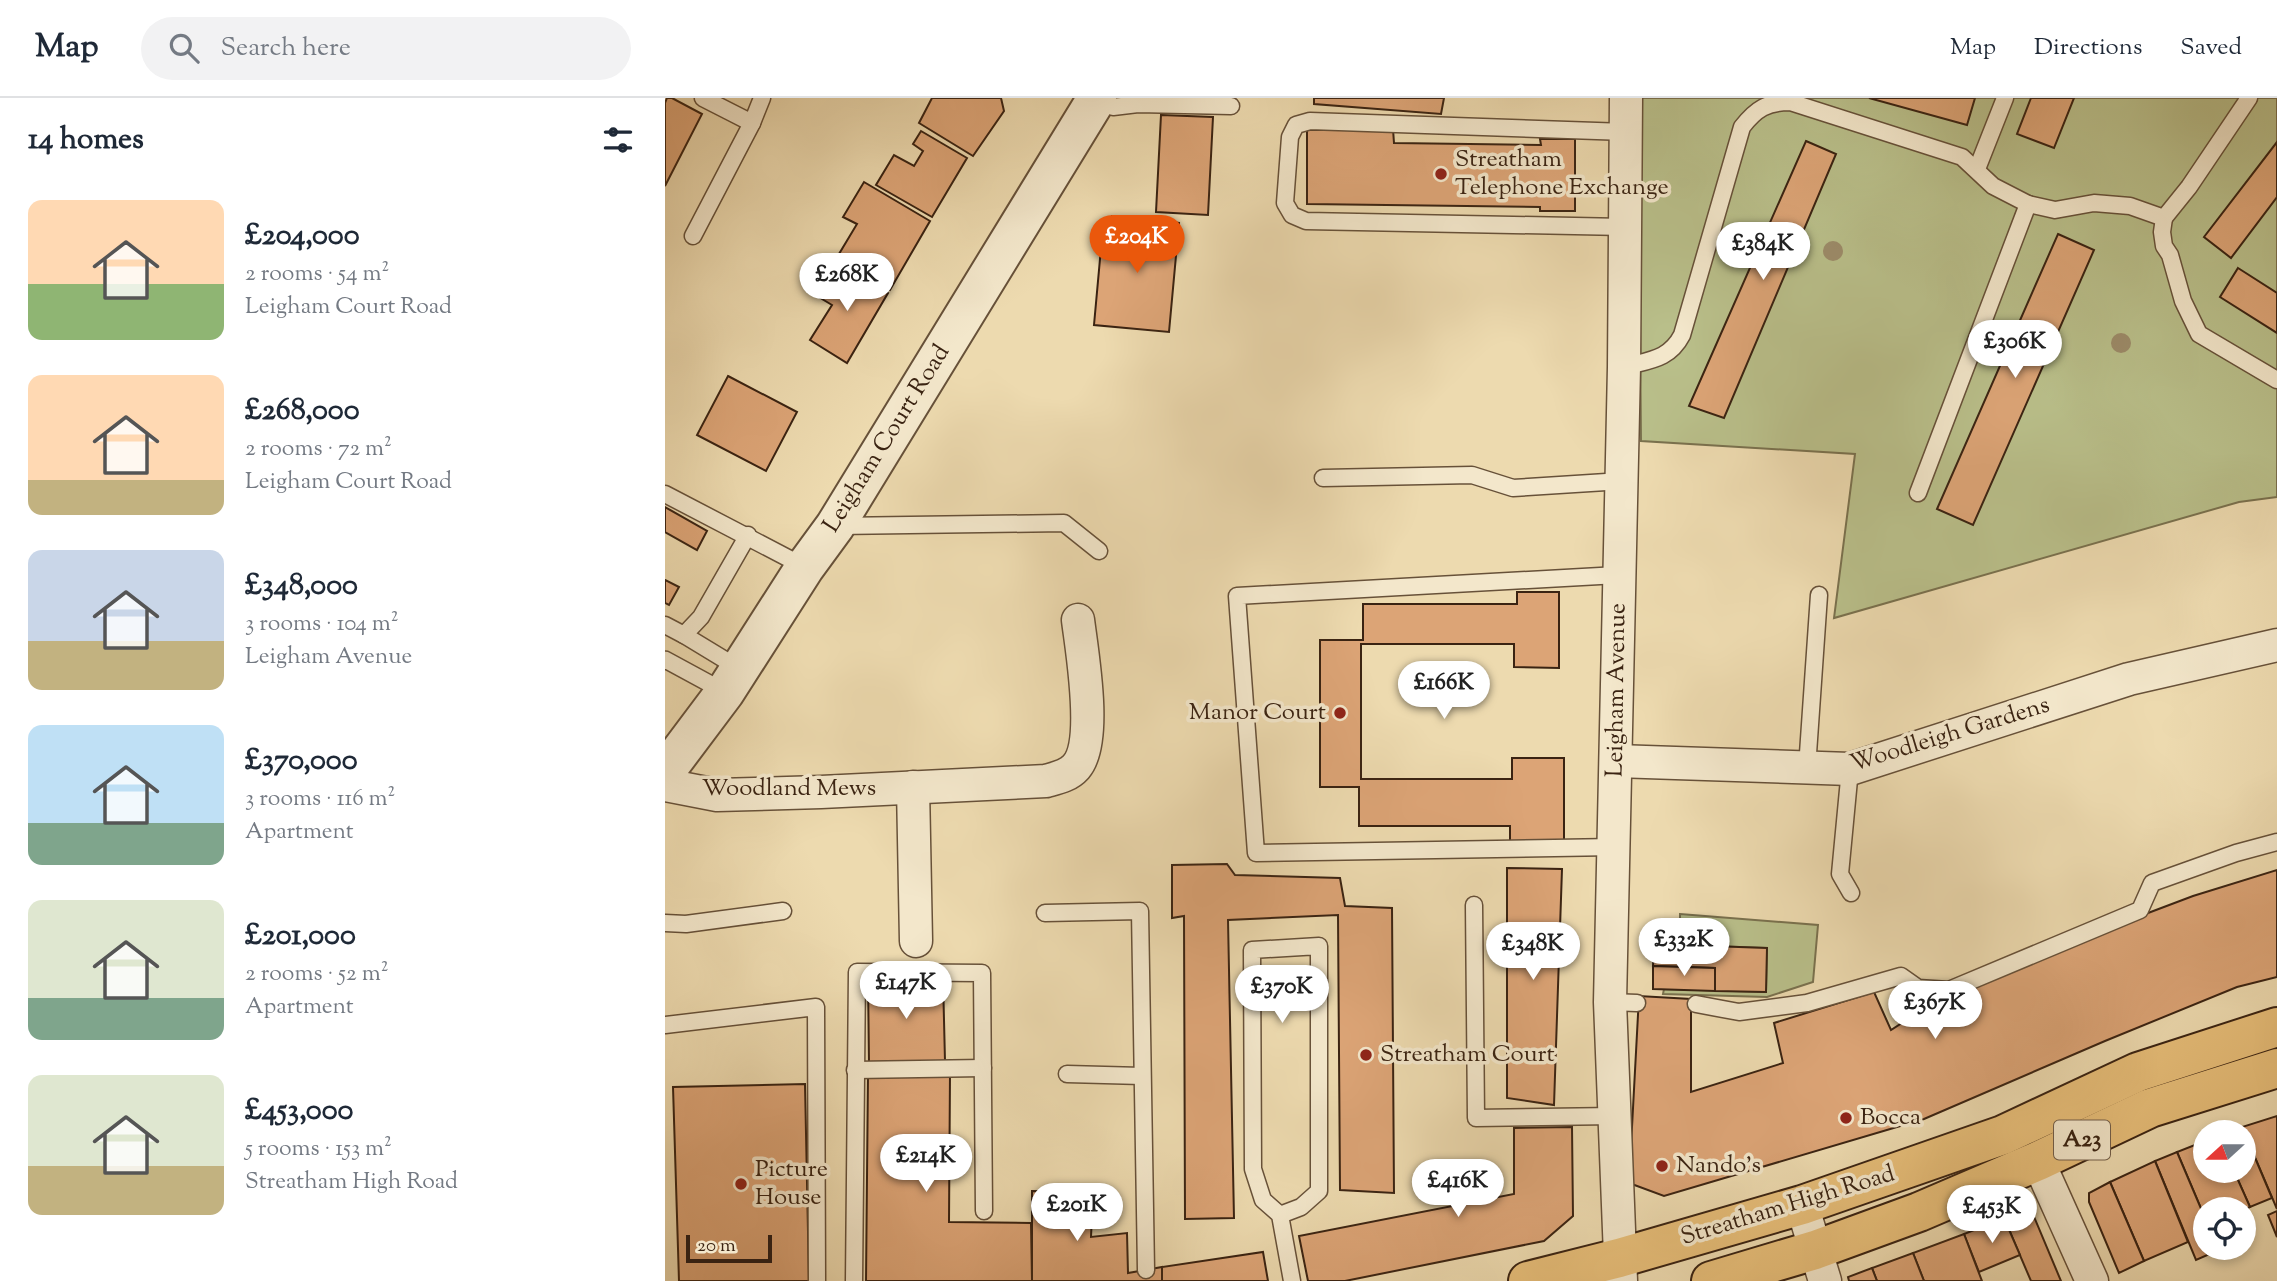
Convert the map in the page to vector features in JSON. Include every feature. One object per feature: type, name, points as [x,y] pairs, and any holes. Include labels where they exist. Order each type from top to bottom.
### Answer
[{"type":"highway","name":"Streatham High Road","points":[[1528,1281],[1620,1270],[2003,1135],[2138,1072],[2277,1027]]},
{"type":"highway","name":"Streatham High Road","points":[[1711,1281],[1820,1266],[1919,1212],[2038,1161],[2150,1108],[2277,1068]]},
{"type":"street","name":"Leigham Avenue","points":[[1620,1270],[1615,1116],[1623,1002],[1615,847],[1626,98]]},
{"type":"street","name":"Leigham Court Road","points":[[665,772],[732,680],[805,567],[835,526],[1094,99]]},
{"type":"street","name":"Woodland Mews","points":[[665,785],[717,794],[821,792],[1046,781],[1063,777],[1075,768],[1084,748],[1088,708],[1079,620]]},
{"type":"street","name":"Woodleigh Gardens","points":[[1616,761],[1850,769],[2129,679],[2277,645]]},
{"type":"street","points":[[913,787],[916,942]]},
{"type":"street","points":[[2038,1161],[2091,1281]]},
{"type":"street","points":[[1802,1205],[1820,1266]]},
{"type":"lane","points":[[703,98],[752,123]]},
{"type":"lane","points":[[693,236],[752,123],[762,98]]},
{"type":"lane","points":[[1977,169],[2005,98]]},
{"type":"lane","points":[[2249,98],[2189,187],[2164,218],[2162,232],[2164,246],[2183,301],[2199,334],[2277,380]]},
{"type":"lane","points":[[1094,99],[1113,107],[1138,104],[1231,106]]},
{"type":"lane","points":[[1624,367],[1663,356],[1677,345],[1742,127],[1751,115],[1764,105],[1791,100],[1962,157],[1993,186],[2028,204],[2055,210],[2094,203],[2130,206],[2164,218]]},
{"type":"lane","points":[[1625,227],[1306,222],[1292,215],[1285,203],[1290,137],[1296,125],[1310,121],[1626,132]]},
{"type":"lane","points":[[1918,493],[2028,204]]},
{"type":"lane","points":[[1323,478],[1472,475],[1513,488],[1622,481]]},
{"type":"lane","points":[[665,494],[805,567]]},
{"type":"lane","points":[[835,526],[1065,523],[1099,551]]},
{"type":"lane","points":[[684,635],[701,617],[748,535]]},
{"type":"lane","points":[[1615,847],[1256,853],[1237,596],[1618,575]]},
{"type":"lane","points":[[1807,768],[1819,595]]},
{"type":"lane","points":[[665,625],[684,635],[732,680]]},
{"type":"lane","points":[[665,661],[732,680]]},
{"type":"lane","points":[[1850,769],[1840,874],[1851,893]]},
{"type":"lane","points":[[1696,1004],[1739,1012],[1807,1003],[1901,976],[1918,988],[1949,990],[2140,910],[2152,883],[2236,853],[2277,842]]},
{"type":"lane","points":[[1474,905],[1476,1118],[1615,1116]]},
{"type":"lane","points":[[665,923],[686,924],[783,911]]},
{"type":"lane","points":[[1045,913],[1140,911],[1146,1270]]},
{"type":"lane","points":[[1280,1215],[1301,1207],[1319,1191],[1319,946],[1252,950],[1253,1169],[1262,1200],[1280,1215],[1292,1281]]},
{"type":"lane","points":[[853,1281],[857,972],[982,973],[983,1211]]},
{"type":"lane","points":[[665,1025],[816,1007],[817,1281]]},
{"type":"lane","points":[[855,1070],[983,1068]]},
{"type":"lane","points":[[1067,1074],[1142,1076]]},
{"type":"green space","points":[[1638,98],[2277,98],[2277,497],[2239,502],[1834,618],[1855,454],[1641,441]]},
{"type":"green space","points":[[1680,914],[1818,925],[1813,982],[1767,997],[1663,994],[1664,989],[1766,992],[1767,948],[1680,945]]},
{"type":"building","points":[[667,98],[702,114],[665,186],[665,103]]},
{"type":"building","points":[[932,98],[1001,98],[1004,111],[973,156],[919,123]]},
{"type":"building","points":[[1314,98],[1444,98],[1441,114],[1314,104]]},
{"type":"building","points":[[1869,98],[1975,98],[1967,125]]},
{"type":"building","points":[[2031,98],[2074,98],[2054,148],[2017,134]]},
{"type":"building","points":[[1161,115],[1213,117],[1208,215],[1156,212]]},
{"type":"building","name":"Streatham Telephone Exchange","points":[[1393,129],[1394,143],[1541,145],[1540,139],[1575,139],[1575,211],[1540,211],[1540,207],[1307,204],[1307,130]]},
{"type":"building","points":[[921,131],[967,158],[932,217],[876,185],[894,155],[914,166],[923,151],[913,144]]},
{"type":"building","points":[[1806,141],[1836,154],[1724,418],[1689,406]]},
{"type":"building","points":[[2277,142],[2277,197],[2231,258],[2204,237]]},
{"type":"building","points":[[864,182],[930,221],[890,290],[856,270],[858,266],[839,254],[857,224],[843,217]]},
{"type":"building","points":[[1112,216],[1179,223],[1169,332],[1094,325],[1102,237],[1109,238]]},
{"type":"building","points":[[2058,234],[2094,250],[1973,525],[1937,509]]},
{"type":"building","points":[[2238,268],[2277,293],[2277,333],[2220,297]]},
{"type":"building","points":[[849,269],[888,293],[847,363],[810,340],[832,305],[817,296],[830,274],[842,281]]},
{"type":"building","points":[[728,376],[797,412],[766,471],[697,435]]},
{"type":"building","points":[[665,507],[707,531],[697,550],[665,532]]},
{"type":"building","points":[[665,580],[679,587],[669,605],[665,603]]},
{"type":"building","name":"Manor Court","points":[[1517,592],[1559,592],[1559,668],[1514,667],[1514,644],[1361,644],[1361,779],[1512,779],[1512,758],[1564,758],[1564,843],[1510,843],[1510,826],[1359,826],[1359,787],[1320,787],[1320,640],[1363,640],[1363,604],[1517,604]]},
{"type":"building","name":"Streatham Court","points":[[1227,864],[1235,875],[1340,878],[1345,906],[1392,908],[1394,1193],[1340,1190],[1338,915],[1228,920],[1234,1218],[1185,1219],[1184,916],[1172,918],[1172,865]]},
{"type":"building","points":[[1507,868],[1562,869],[1554,1105],[1507,1098]]},
{"type":"building","points":[[2277,870],[2277,977],[2237,987],[1924,1119],[1664,1196],[1629,1183],[1639,996],[1691,999],[1691,1092],[1783,1063],[1774,1023],[1874,992],[1891,1030],[1925,1008],[2111,927],[2193,896]]},
{"type":"building","points":[[1654,944],[1767,948],[1766,992],[1715,991],[1715,968],[1653,966]]},
{"type":"building","points":[[1653,966],[1715,968],[1715,991],[1653,989]]},
{"type":"building","points":[[943,979],[945,1061],[869,1062],[868,980]]},
{"type":"building","points":[[950,1073],[949,1222],[1031,1223],[1032,1281],[866,1281],[868,1074]]},
{"type":"building","name":"Picture House","points":[[805,1084],[809,1281],[679,1281],[673,1087]]},
{"type":"building","points":[[2277,1116],[2277,1209],[2256,1160],[2256,1123]]},
{"type":"building","points":[[1572,1127],[1573,1216],[1544,1241],[1345,1281],[1308,1281],[1299,1236],[1514,1194],[1514,1128]]},
{"type":"building","points":[[2193,1146],[2193,1183],[2239,1183],[2246,1197],[2196,1197],[2177,1152]]},
{"type":"building","points":[[2177,1152],[2196,1197],[2193,1197],[2193,1253],[2155,1161]]},
{"type":"building","points":[[2256,1160],[2272,1198],[2256,1205],[2256,1197],[2246,1197],[2239,1183],[2256,1183]]},
{"type":"building","points":[[2155,1161],[2188,1242],[2144,1261],[2110,1182]]},
{"type":"building","points":[[2110,1182],[2144,1261],[2119,1273],[2089,1202],[2089,1193]]},
{"type":"building","points":[[1032,1191],[1093,1192],[1091,1237],[1127,1233],[1128,1273],[1162,1267],[1162,1281],[1032,1281]]},
{"type":"building","points":[[2024,1209],[2032,1212],[2061,1281],[2031,1281],[2004,1218]]},
{"type":"building","points":[[2277,1211],[2277,1237],[2268,1215]]},
{"type":"building","points":[[2004,1218],[2020,1255],[1979,1272],[1964,1234]]},
{"type":"building","points":[[1964,1234],[1982,1281],[1924,1281],[1913,1253]]},
{"type":"building","points":[[1263,1252],[1268,1281],[1162,1281],[1162,1267]]},
{"type":"building","points":[[1913,1253],[1924,1281],[1877,1281],[1872,1268]]},
{"type":"building","points":[[1872,1268],[1877,1281],[1849,1281],[1848,1277]]},
{"type":"place","name":"Streatham Telephone Exchange","points":[[1441,174]]},
{"type":"place","name":"Manor Court","points":[[1340,713]]},
{"type":"place","name":"Streatham Court","points":[[1366,1055]]},
{"type":"place","name":"Bocca","points":[[1846,1118]]},
{"type":"place","name":"Nando's","points":[[1662,1166]]},
{"type":"place","name":"Picture House","points":[[741,1184]]}]
